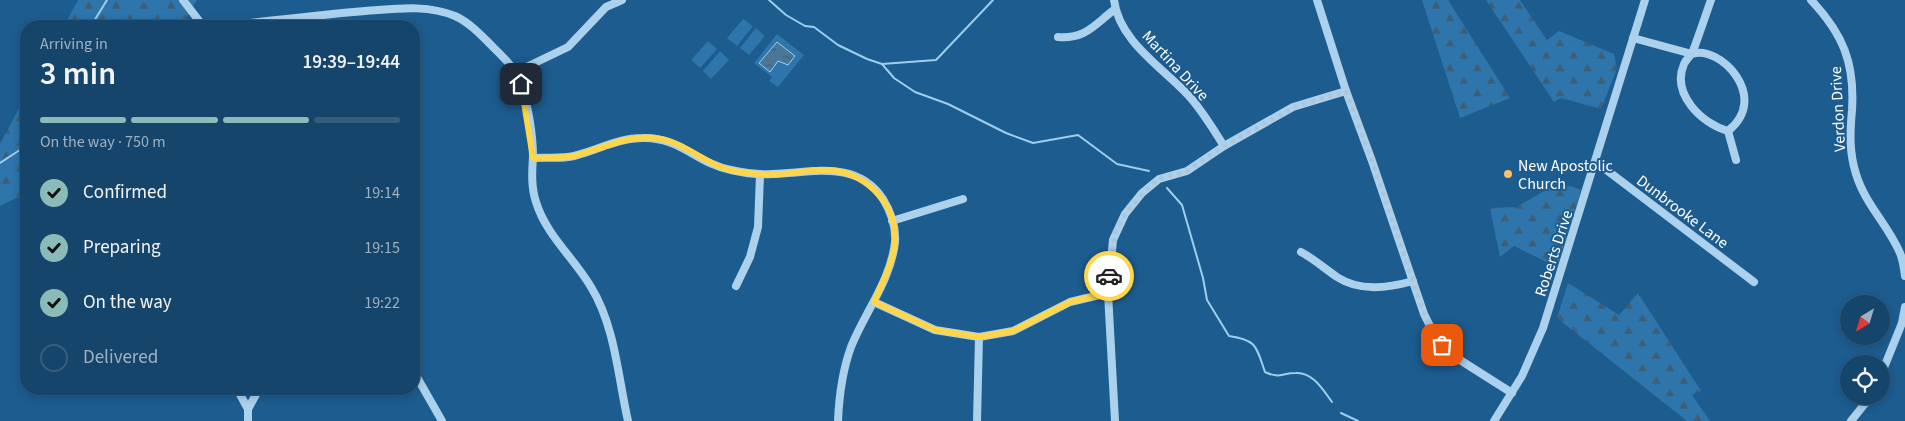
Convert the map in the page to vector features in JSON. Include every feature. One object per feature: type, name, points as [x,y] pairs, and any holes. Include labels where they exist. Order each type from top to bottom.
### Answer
[{"type":"street","points":[[183,0],[198,20]]},
{"type":"street","points":[[516,72],[568,47],[606,7],[622,0]]},
{"type":"street","name":"Martina Drive","points":[[1114,0],[1115,9],[1128,34],[1190,97],[1224,146]]},
{"type":"street","points":[[1317,0],[1346,91],[1424,314],[1435,336],[1449,353],[1512,393]]},
{"type":"street","name":"Roberts Drive","points":[[1494,421],[1512,393],[1543,328],[1645,0]]},
{"type":"street","points":[[1711,0],[1692,54],[1684,64],[1682,79],[1686,98],[1694,110],[1718,128],[1728,131]]},
{"type":"street","name":"Verdon Drive","points":[[1811,0],[1839,35],[1846,50],[1852,84],[1850,130],[1856,173],[1866,199],[1903,256],[1905,276]]},
{"type":"street","points":[[274,20],[412,4],[456,16],[479,34],[516,72],[526,106],[533,158],[532,188],[549,230],[592,288],[616,355],[621,394],[628,421]]},
{"type":"street","points":[[1058,36],[1074,38],[1094,27],[1115,9]]},
{"type":"street","points":[[1633,38],[1692,54],[1698,52],[1720,61],[1742,84],[1745,106],[1742,115],[1728,131]]},
{"type":"street","points":[[1115,421],[1108,293],[1115,232],[1130,207],[1158,179],[1187,171],[1224,146],[1294,107],[1346,91]]},
{"type":"street","points":[[1728,131],[1736,160]]},
{"type":"street","points":[[533,158],[572,157],[612,142],[655,138],[678,144],[723,168],[760,174],[825,170],[849,173],[861,178],[881,196],[889,210],[894,244],[887,270],[874,302],[851,348],[839,406],[838,421]]},
{"type":"street","name":"Dunbrooke Lane","points":[[1596,162],[1754,282]]},
{"type":"street","points":[[736,286],[750,258],[758,227],[760,174]]},
{"type":"street","points":[[892,221],[964,199]]},
{"type":"street","points":[[1301,252],[1316,260],[1338,277],[1362,286],[1392,286],[1413,281]]},
{"type":"street","points":[[874,302],[935,330],[979,337],[1013,331],[1070,302],[1108,293]]},
{"type":"street","points":[[1889,355],[1902,323],[1905,307]]},
{"type":"street","points":[[977,421],[979,337]]},
{"type":"street","points":[[420,382],[442,421]]},
{"type":"street","points":[[241,395],[248,409],[248,421]]},
{"type":"street","points":[[248,409],[256,395]]},
{"type":"street","points":[[1851,421],[1864,405]]},
{"type":"green space","points":[[78,0],[197,0],[185,20],[67,20]]},
{"type":"green space","points":[[1422,0],[1448,0],[1510,98],[1460,118]]},
{"type":"green space","points":[[1486,0],[1520,0],[1547,40],[1559,31],[1614,54],[1617,69],[1601,109],[1561,98],[1554,102]]},
{"type":"green space","points":[[743,19],[753,26],[737,46],[727,38]]},
{"type":"green space","points":[[756,28],[765,36],[749,55],[740,48]]},
{"type":"green space","points":[[777,34],[804,55],[778,87],[769,81],[772,77],[754,63]]},
{"type":"green space","points":[[708,41],[717,49],[700,68],[691,60]]},
{"type":"green space","points":[[720,51],[729,60],[711,79],[703,71]]},
{"type":"green space","points":[[20,106],[20,196],[0,206],[0,144]]},
{"type":"green space","points":[[1571,186],[1581,190],[1557,267],[1514,246],[1500,257],[1490,208],[1516,207],[1551,187]]},
{"type":"green space","points":[[1568,283],[1619,315],[1638,293],[1701,391],[1692,395],[1710,421],[1687,421],[1557,318]]},
{"type":"water","points":[[777,42],[795,56],[788,65],[778,61],[770,72],[759,63]]},
{"type":"waterway","points":[[95,20],[107,0]]},
{"type":"waterway","points":[[769,0],[786,15],[805,26],[814,27],[838,45],[882,64],[936,60],[993,0]]},
{"type":"waterway","points":[[882,64],[894,78],[915,92],[948,104],[1006,133],[1033,143],[1078,135],[1117,164],[1149,171]]},
{"type":"waterway","points":[[0,163],[20,150]]},
{"type":"waterway","points":[[1167,188],[1182,205],[1203,278],[1207,300],[1229,336],[1250,342],[1257,350],[1265,372],[1277,375],[1291,373],[1308,375],[1321,387],[1332,402]]},
{"type":"waterway","points":[[1341,413],[1358,421]]},
{"type":"way so far","points":[[1109,276],[1115,232],[1125,214],[1142,193],[1158,179],[1187,171],[1212,156],[1224,146],[1278,114],[1310,101],[1346,91],[1424,314],[1435,336],[1442,345]]},
{"type":"place","name":"New Apostolic Church","points":[[1508,174]]},
{"type":"route","points":[[521,84],[530,130],[533,158],[572,157],[612,142],[655,138],[669,140],[712,163],[731,170],[774,174],[825,170],[849,173],[861,178],[881,196],[889,210],[895,233],[892,255],[874,302],[918,324],[935,330],[979,337],[1013,331],[1070,302],[1108,293],[1109,276]]}]
